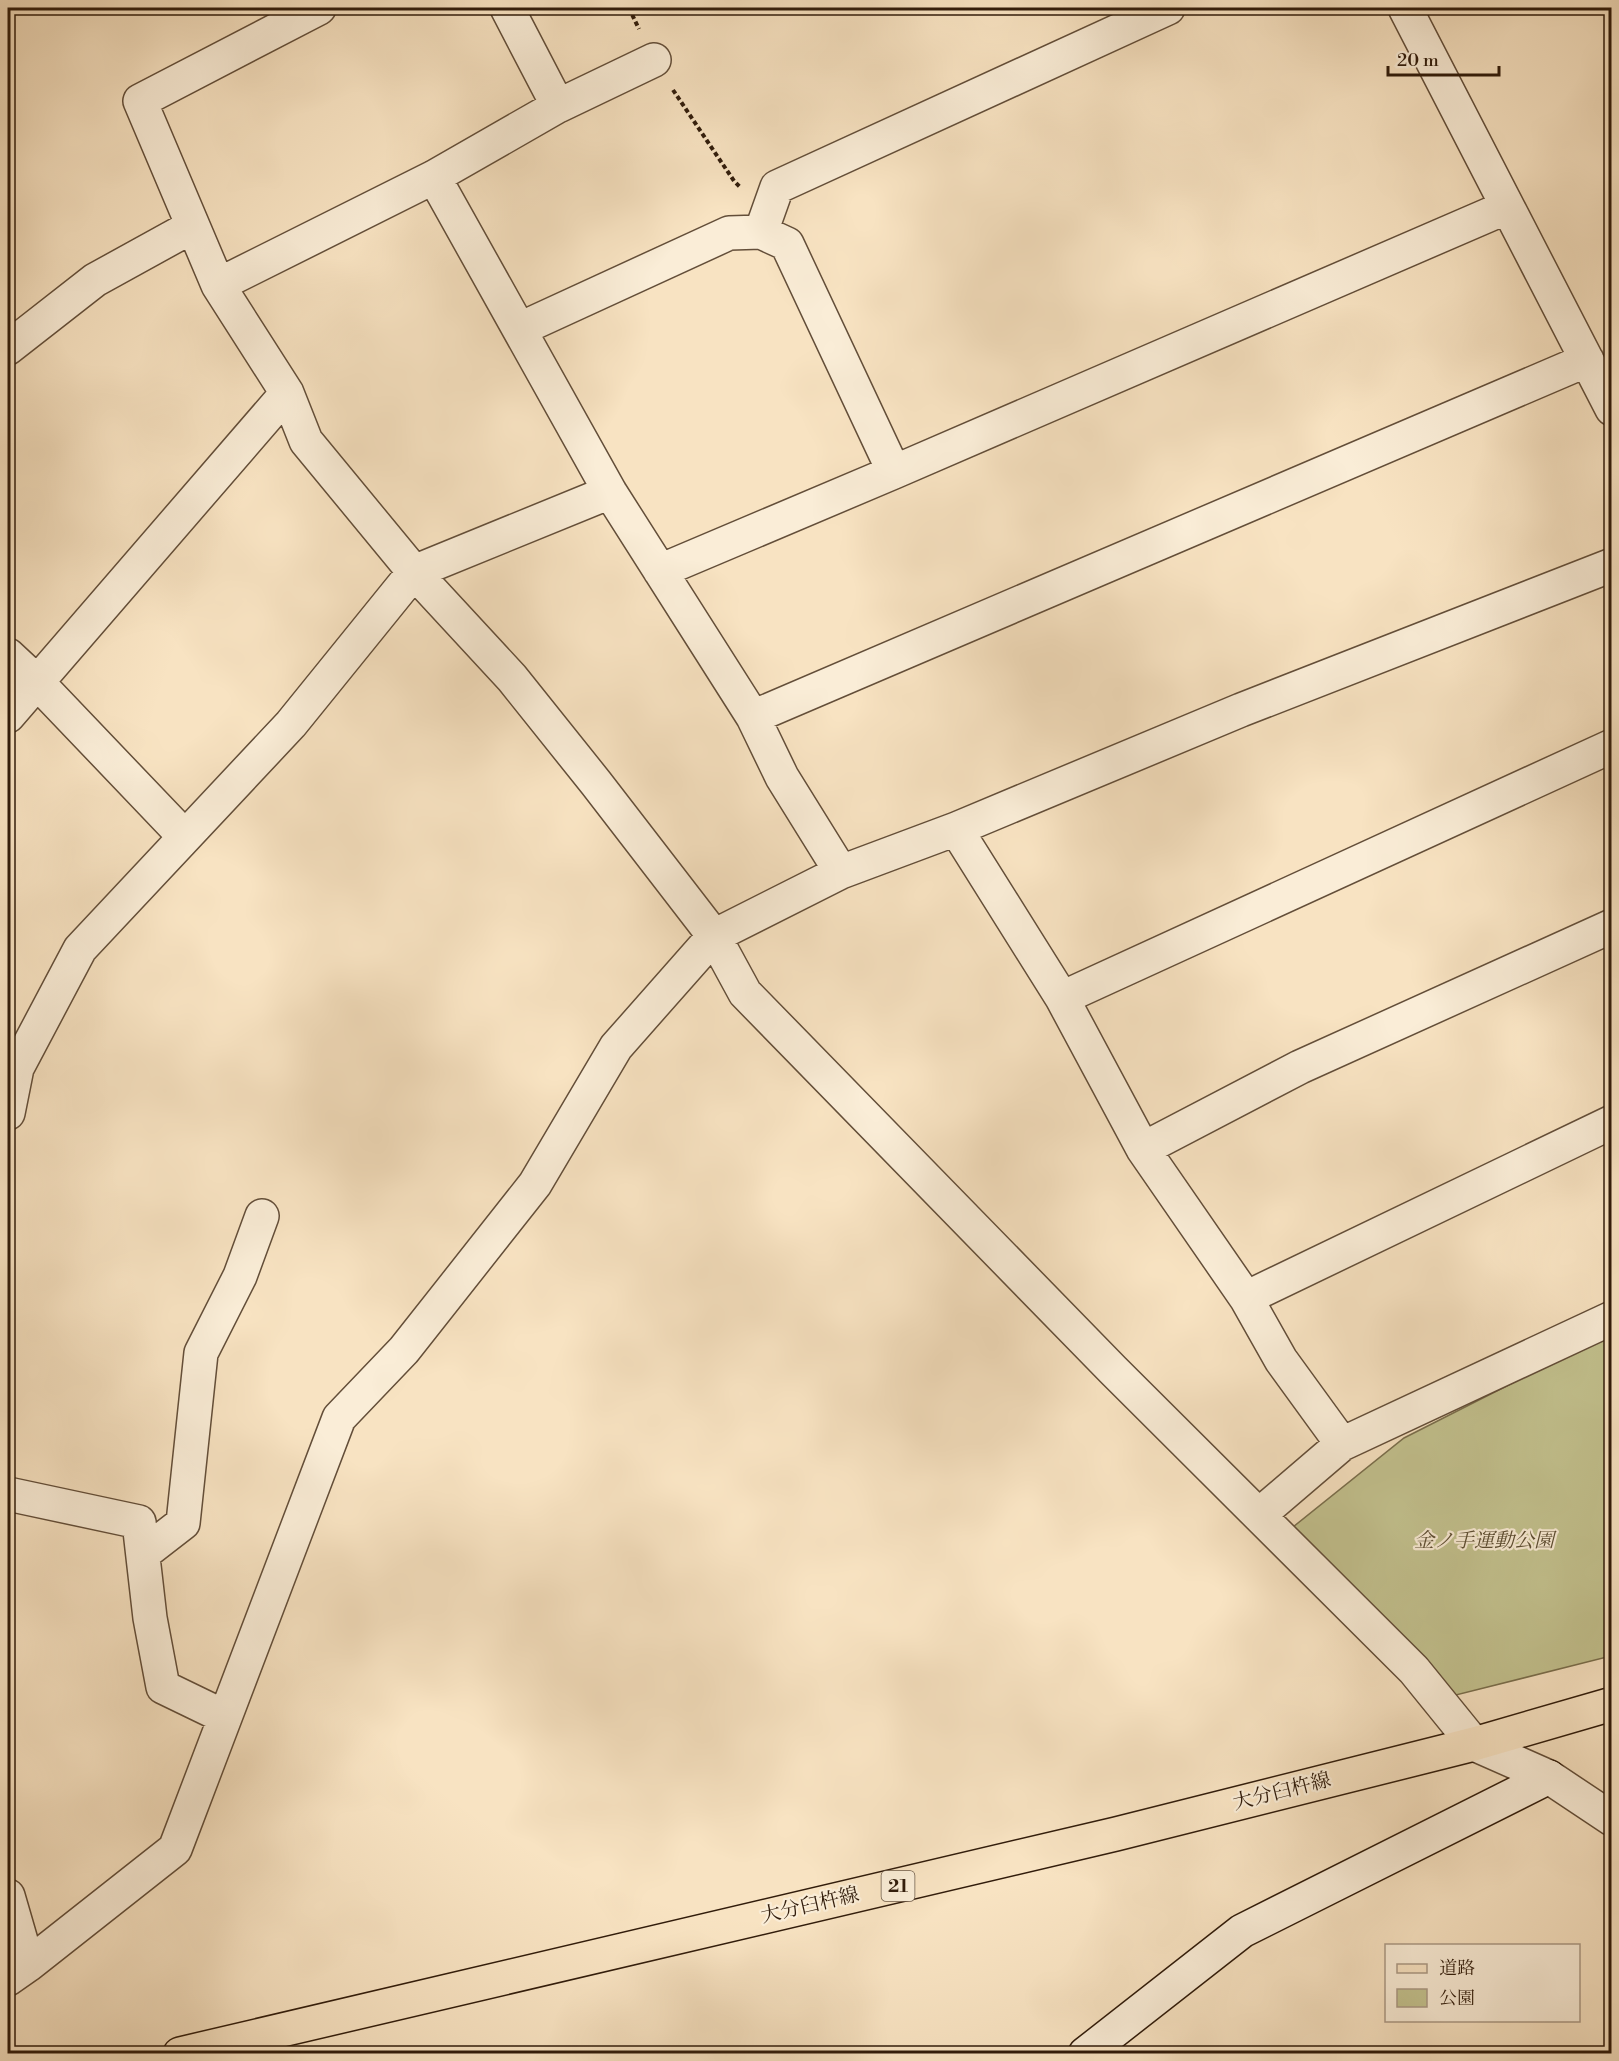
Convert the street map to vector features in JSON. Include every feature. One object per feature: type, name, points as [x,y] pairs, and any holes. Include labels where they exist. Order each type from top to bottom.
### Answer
[{"type":"main road","name":"大分臼杵線","points":[[180,2054],[1116,1834],[1474,1744],[1611,1704]]},
{"type":"street","points":[[318,8],[140,101],[218,285],[287,393],[306,441],[414,572],[512,678],[596,783],[714,936],[745,993],[1113,1370],[1414,1670],[1474,1744],[1549,1777],[1611,1819]]},
{"type":"street","points":[[507,8],[558,106]]},
{"type":"street","points":[[764,224],[777,187],[1168,8]]},
{"type":"street","points":[[1405,8],[1611,409]]},
{"type":"street","points":[[218,285],[434,177],[558,106],[654,60]]},
{"type":"street","points":[[434,177],[610,492],[753,717],[782,777],[841,872]]},
{"type":"street","points":[[660,571],[1507,207]]},
{"type":"street","points":[[520,330],[729,232],[764,224]]},
{"type":"street","points":[[764,224],[787,244],[894,472]]},
{"type":"street","points":[[8,348],[95,280],[192,226]]},
{"type":"street","points":[[753,717],[1587,360]]},
{"type":"street","points":[[8,716],[287,393]]},
{"type":"street","points":[[8,1113],[17,1068],[80,949],[291,724],[414,572],[610,492]]},
{"type":"street","points":[[18,1972],[175,1849],[339,1418],[404,1350],[535,1184],[616,1047],[714,936],[841,872],[956,829],[1241,710],[1611,564]]},
{"type":"street","points":[[8,655],[37,682],[185,837]]},
{"type":"street","points":[[1062,998],[1611,746]]},
{"type":"street","points":[[956,829],[1062,998],[1143,1149],[1246,1298],[1281,1360],[1341,1444]]},
{"type":"street","points":[[1143,1149],[1300,1067],[1611,926]]},
{"type":"street","points":[[1246,1298],[1611,1122]]},
{"type":"street","points":[[143,1554],[183,1523],[201,1353],[240,1276],[262,1216]]},
{"type":"street","points":[[1259,1515],[1341,1444],[1611,1318]]},
{"type":"street","points":[[8,1494],[139,1522],[150,1618],[163,1687],[225,1717]]},
{"type":"street","points":[[1085,2054],[1242,1931],[1549,1777]]},
{"type":"street","points":[[8,1896],[18,1972]]},
{"type":"path","points":[[629,8],[654,60],[764,224]]},
{"type":"green space","name":"金ノ手運動公園","points":[[1611,1333],[1611,1656],[1456,1695],[1293,1527],[1404,1438]]}]
